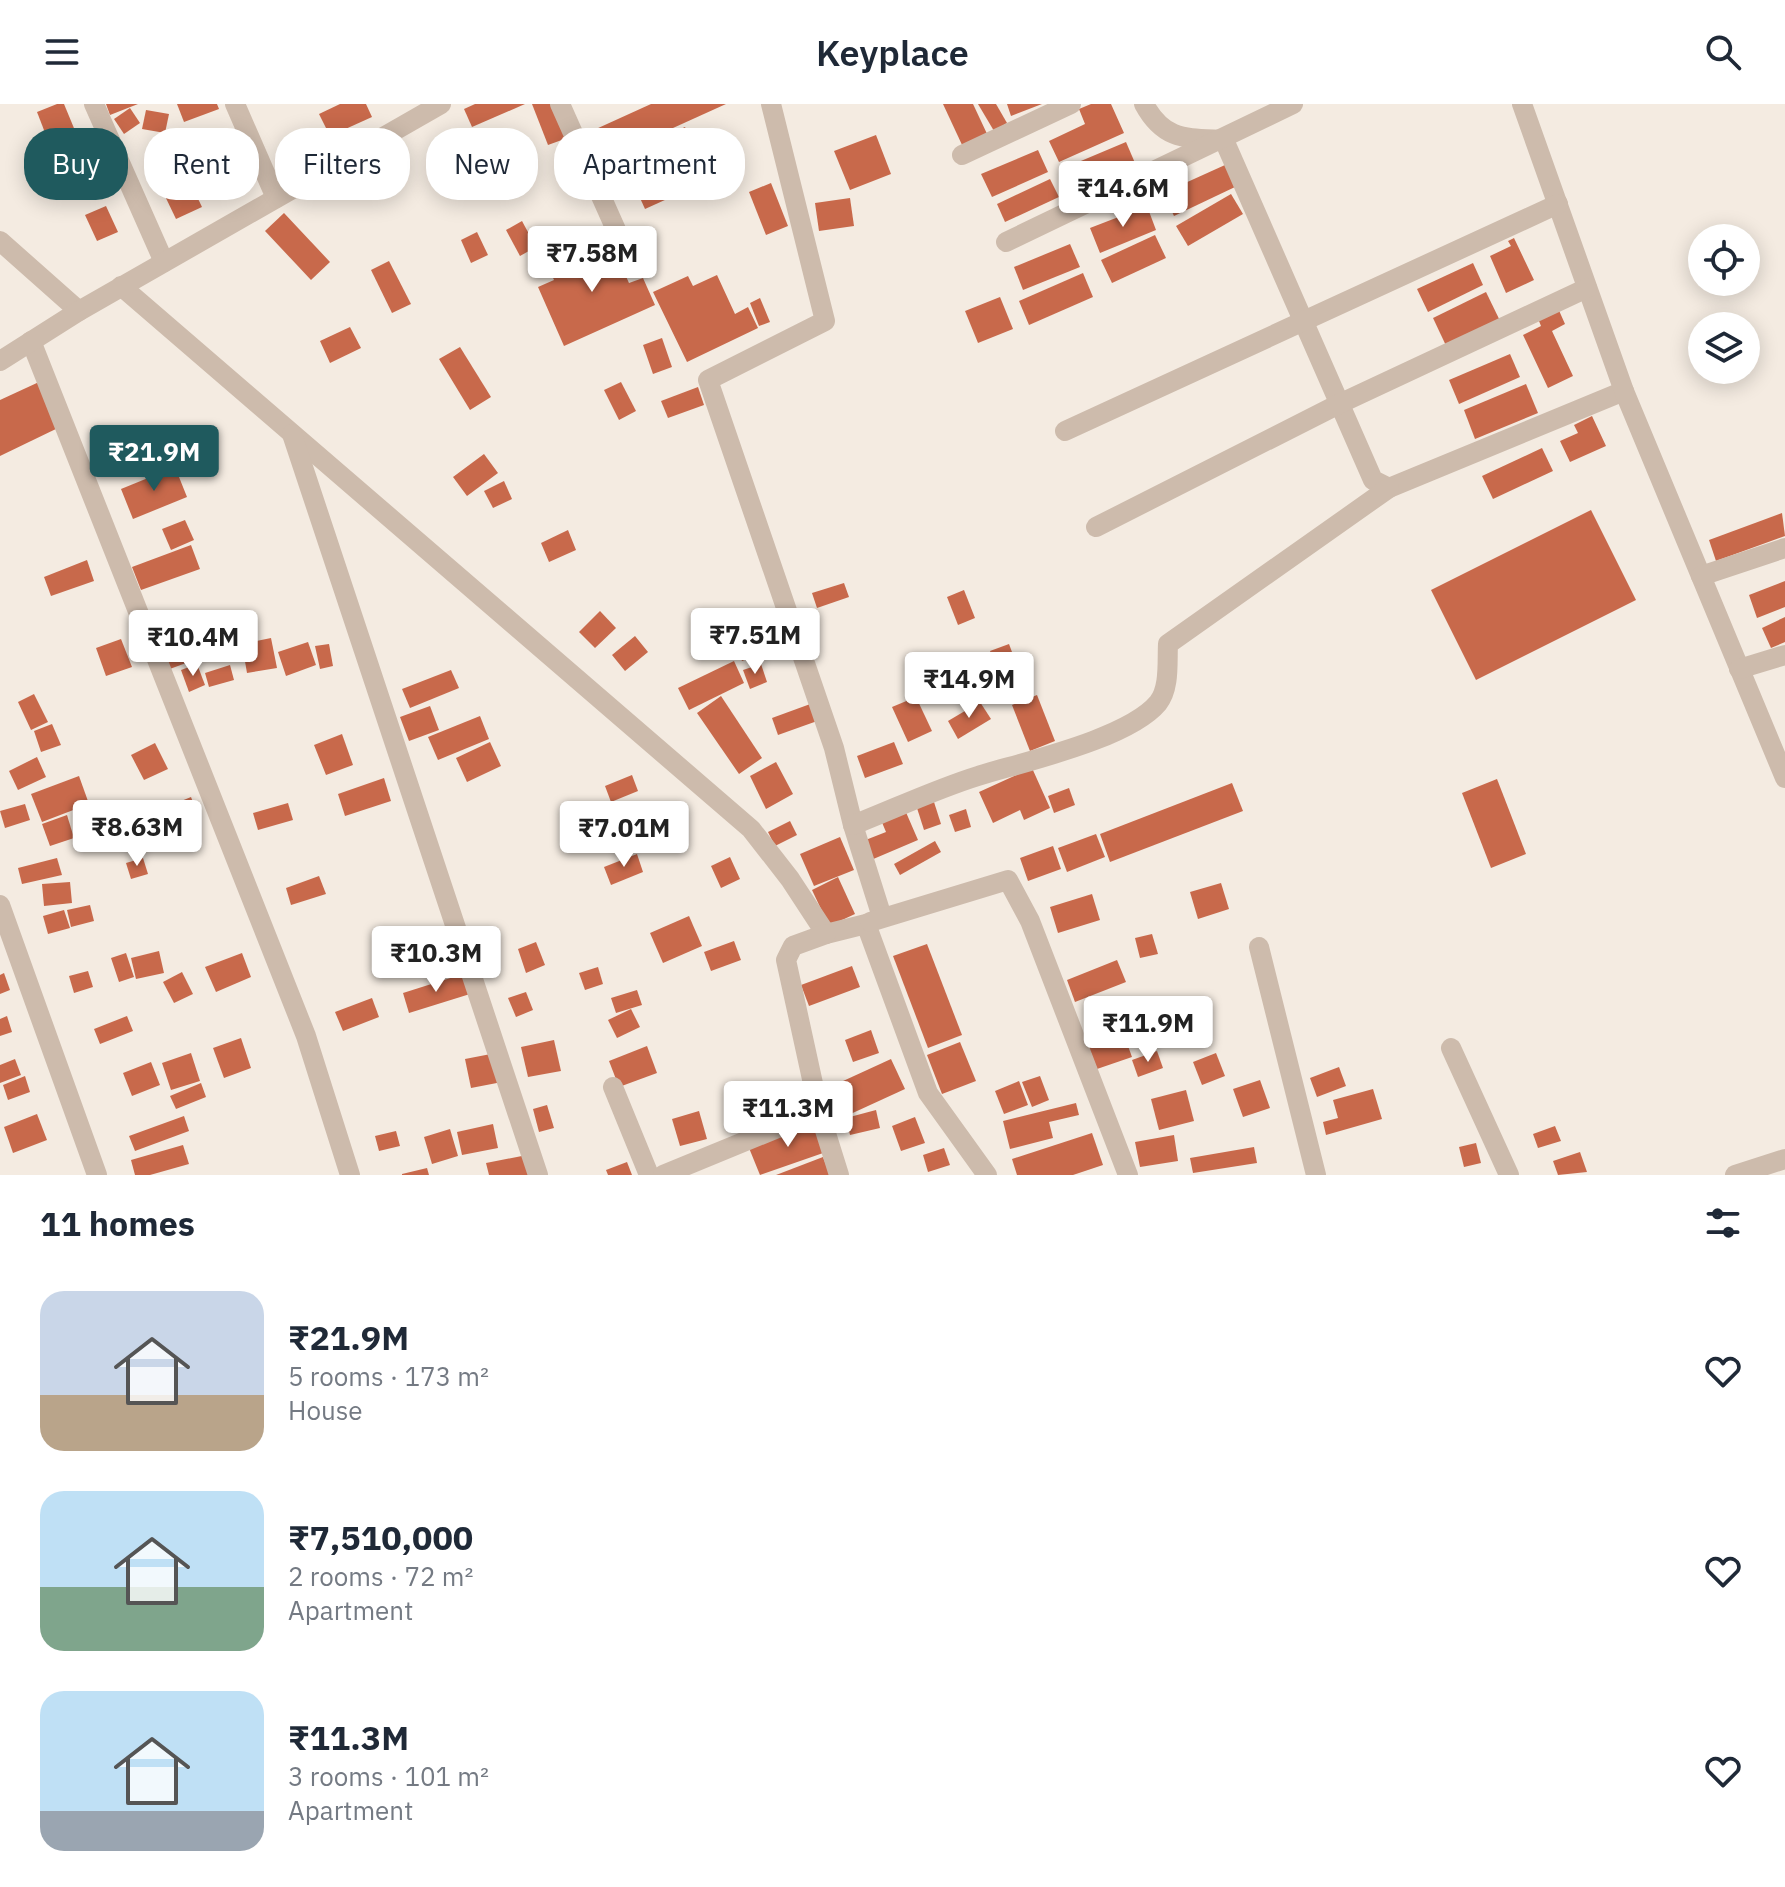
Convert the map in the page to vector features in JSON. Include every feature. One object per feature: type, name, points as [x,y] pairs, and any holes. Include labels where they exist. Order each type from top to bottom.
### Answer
[{"type":"street","points":[[94,104],[164,262]]},
{"type":"street","points":[[235,104],[275,196]]},
{"type":"street","points":[[399,128],[441,104]]},
{"type":"street","points":[[560,104],[621,241]]},
{"type":"street","points":[[771,104],[825,321],[708,380],[834,748],[874,920],[928,1093],[987,1175]]},
{"type":"street","points":[[962,155],[1071,104]]},
{"type":"street","points":[[1144,104],[1156,126],[1182,138],[1224,140]]},
{"type":"street","points":[[1006,242],[1224,140],[1293,104]]},
{"type":"street","points":[[1522,104],[1624,391],[1784,771]]},
{"type":"street","points":[[1224,140],[1373,480],[1389,488]]},
{"type":"street","points":[[0,361],[121,286],[275,199]]},
{"type":"street","points":[[1065,431],[1558,204]]},
{"type":"street","points":[[0,241],[79,311]]},
{"type":"street","points":[[121,286],[751,829],[826,934]]},
{"type":"street","points":[[1096,527],[1339,404],[1587,288]]},
{"type":"street","points":[[31,341],[306,1036],[350,1175]]},
{"type":"street","points":[[853,825],[976,776],[1069,749],[1140,719],[1159,702],[1166,683],[1168,644],[1389,488],[1624,391]]},
{"type":"street","points":[[292,434],[538,1175]]},
{"type":"street","points":[[1701,576],[1785,548]]},
{"type":"street","points":[[1739,669],[1785,655]]},
{"type":"street","points":[[839,1175],[819,1111],[786,960],[793,946],[1008,880],[1030,921],[1128,1175]]},
{"type":"street","points":[[0,905],[97,1175]]},
{"type":"street","points":[[1259,947],[1316,1175]]},
{"type":"street","points":[[1451,1048],[1509,1175]]},
{"type":"street","points":[[613,1087],[649,1175]]},
{"type":"street","points":[[663,1175],[819,1111]]},
{"type":"street","points":[[1735,1175],[1785,1159]]},
{"type":"building","points":[[64,104],[74,128],[43,128],[37,112]]},
{"type":"building","points":[[106,104],[138,104],[110,115]]},
{"type":"building","points":[[177,104],[217,104],[219,109],[184,122]]},
{"type":"building","points":[[340,104],[366,104],[372,117],[348,128],[326,128],[319,114]]},
{"type":"building","points":[[475,104],[525,104],[472,127],[464,109]]},
{"type":"building","points":[[532,104],[557,104],[566,128],[554,128],[554,143],[548,145]]},
{"type":"building","points":[[651,104],[726,104],[673,128],[598,128]]},
{"type":"building","points":[[943,104],[973,104],[988,136],[963,147]]},
{"type":"building","points":[[978,104],[996,104],[1007,123],[994,131]]},
{"type":"building","points":[[1007,104],[1042,104],[1011,116]]},
{"type":"building","points":[[1091,104],[1111,104],[1124,133],[1059,162],[1049,141],[1085,124],[1079,109]]},
{"type":"building","points":[[130,108],[140,123],[128,131],[128,128],[120,128],[114,119]]},
{"type":"building","points":[[146,110],[169,114],[166,128],[142,129]]},
{"type":"building","points":[[876,135],[891,174],[850,190],[834,151]]},
{"type":"building","points":[[1126,142],[1135,163],[1079,188],[1069,166]]},
{"type":"building","points":[[1038,150],[1048,172],[992,197],[981,174]]},
{"type":"building","points":[[1225,165],[1235,187],[1174,216],[1163,193]]},
{"type":"building","points":[[1050,179],[1059,197],[1005,222],[997,204]]},
{"type":"building","points":[[771,183],[788,226],[766,235],[749,192]]},
{"type":"building","points":[[1231,194],[1243,214],[1188,246],[1176,226]]},
{"type":"building","points":[[850,198],[854,226],[819,231],[815,203]]},
{"type":"building","points":[[167,200],[199,200],[202,207],[176,219]]},
{"type":"building","points":[[641,200],[665,200],[645,209]]},
{"type":"building","points":[[106,206],[118,232],[97,241],[85,215]]},
{"type":"building","points":[[1147,206],[1156,230],[1100,253],[1090,228]]},
{"type":"building","points":[[284,213],[330,262],[311,280],[265,231]]},
{"type":"building","points":[[522,221],[536,247],[520,256],[506,230]]},
{"type":"building","points":[[477,232],[488,255],[471,263],[461,240]]},
{"type":"building","points":[[1155,235],[1166,258],[1112,283],[1101,260]]},
{"type":"building","points":[[1514,238],[1534,280],[1506,293],[1490,256],[1511,246],[1508,241]]},
{"type":"building","points":[[610,241],[629,283],[643,278],[655,305],[564,346],[538,287],[554,280],[549,269]]},
{"type":"building","points":[[1070,244],[1080,267],[1023,290],[1014,267]]},
{"type":"building","points":[[389,261],[411,304],[392,313],[371,270]]},
{"type":"building","points":[[1473,263],[1483,285],[1428,312],[1417,289]]},
{"type":"building","points":[[1083,273],[1093,297],[1029,325],[1019,301]]},
{"type":"building","points":[[717,275],[735,314],[748,307],[758,328],[687,362],[653,292],[688,276],[693,286]]},
{"type":"building","points":[[1486,292],[1503,327],[1449,352],[1433,318]]},
{"type":"building","points":[[1000,297],[1013,329],[978,343],[965,311]]},
{"type":"building","points":[[760,298],[770,322],[759,326],[750,303]]},
{"type":"building","points":[[1557,306],[1565,324],[1552,331],[1573,376],[1548,388],[1523,335],[1541,326],[1537,316]]},
{"type":"building","points":[[350,327],[361,348],[330,363],[320,341]]},
{"type":"building","points":[[662,338],[672,367],[653,374],[643,345]]},
{"type":"building","points":[[460,347],[491,397],[470,410],[439,359]]},
{"type":"building","points":[[1510,354],[1520,377],[1459,404],[1449,380]]},
{"type":"building","points":[[39,382],[60,427],[0,456],[0,400]]},
{"type":"building","points":[[621,382],[636,411],[619,420],[604,390]]},
{"type":"building","points":[[1526,384],[1538,413],[1475,439],[1464,410]]},
{"type":"building","points":[[698,387],[704,405],[668,418],[661,401]]},
{"type":"building","points":[[1592,416],[1606,446],[1570,462],[1560,441],[1578,433],[1574,425]]},
{"type":"building","points":[[1542,448],[1553,471],[1493,499],[1482,476]]},
{"type":"building","points":[[484,454],[498,473],[467,496],[453,477]]},
{"type":"building","points":[[175,467],[187,497],[133,519],[121,489]]},
{"type":"building","points":[[504,481],[512,499],[493,508],[484,491]]},
{"type":"building","points":[[1591,510],[1636,600],[1476,680],[1431,590]]},
{"type":"building","points":[[1782,513],[1785,536],[1716,561],[1709,540]]},
{"type":"building","points":[[185,520],[194,540],[171,550],[162,529]]},
{"type":"building","points":[[568,530],[576,550],[549,562],[541,543]]},
{"type":"building","points":[[191,545],[200,569],[141,590],[132,567]]},
{"type":"building","points":[[87,560],[94,581],[51,596],[44,577]]},
{"type":"building","points":[[1785,581],[1785,607],[1757,618],[1749,595]]},
{"type":"building","points":[[844,583],[849,597],[817,608],[812,593]]},
{"type":"building","points":[[964,590],[975,618],[958,625],[947,597]]},
{"type":"building","points":[[600,611],[616,628],[595,648],[579,632]]},
{"type":"building","points":[[1785,617],[1785,642],[1771,648],[1762,628]]},
{"type":"building","points":[[220,627],[227,648],[167,670],[160,649]]},
{"type":"building","points":[[757,634],[765,652],[742,661],[735,643]]},
{"type":"building","points":[[635,636],[648,652],[625,671],[612,655]]},
{"type":"building","points":[[271,638],[277,668],[247,673],[242,644]]},
{"type":"building","points":[[121,639],[132,667],[106,676],[96,648]]},
{"type":"building","points":[[308,642],[316,665],[286,676],[278,652]]},
{"type":"building","points":[[329,644],[333,666],[320,669],[315,646]]},
{"type":"building","points":[[1009,644],[1019,671],[1000,678],[990,651]]},
{"type":"building","points":[[734,661],[744,683],[689,710],[678,688]]},
{"type":"building","points":[[197,664],[205,685],[189,692],[181,670]]},
{"type":"building","points":[[761,664],[767,682],[750,689],[743,670]]},
{"type":"building","points":[[230,665],[234,680],[209,687],[205,673]]},
{"type":"building","points":[[451,670],[459,688],[410,708],[402,689]]},
{"type":"building","points":[[34,694],[48,722],[31,730],[18,702]]},
{"type":"building","points":[[1037,695],[1055,741],[1030,751],[1012,705]]},
{"type":"building","points":[[721,696],[762,758],[739,774],[697,713]]},
{"type":"building","points":[[916,697],[932,731],[908,742],[892,707]]},
{"type":"building","points":[[980,702],[991,719],[958,739],[948,721]]},
{"type":"building","points":[[813,703],[820,720],[778,735],[772,718]]},
{"type":"building","points":[[430,706],[439,730],[409,741],[400,717]]},
{"type":"building","points":[[480,716],[489,739],[438,760],[428,737]]},
{"type":"building","points":[[52,724],[61,745],[41,752],[34,731]]},
{"type":"building","points":[[342,734],[353,765],[326,775],[314,745]]},
{"type":"building","points":[[490,742],[501,766],[467,782],[456,758]]},
{"type":"building","points":[[894,742],[903,764],[865,778],[857,756]]},
{"type":"building","points":[[155,743],[168,769],[144,780],[131,755]]},
{"type":"building","points":[[37,757],[46,777],[18,790],[9,771]]},
{"type":"building","points":[[776,762],[793,794],[766,809],[750,776]]},
{"type":"building","points":[[1032,768],[1050,808],[1024,820],[1020,810],[993,823],[979,792]]},
{"type":"building","points":[[632,775],[638,791],[611,802],[605,786]]},
{"type":"building","points":[[79,776],[89,804],[42,822],[31,794]]},
{"type":"building","points":[[384,778],[391,801],[345,816],[338,794]]},
{"type":"building","points":[[1497,779],[1526,854],[1491,868],[1462,793]]},
{"type":"building","points":[[1232,783],[1243,811],[1110,862],[1100,834]]},
{"type":"building","points":[[1069,788],[1075,805],[1054,813],[1048,796]]},
{"type":"building","points":[[191,797],[198,816],[161,830],[154,812]]},
{"type":"building","points":[[934,802],[941,824],[924,830],[917,808]]},
{"type":"building","points":[[288,803],[293,820],[258,830],[253,813]]},
{"type":"building","points":[[25,804],[30,820],[5,828],[0,811]]},
{"type":"building","points":[[112,807],[120,833],[104,838],[96,812]]},
{"type":"building","points":[[966,809],[971,827],[955,832],[949,815]]},
{"type":"building","points":[[905,810],[918,840],[871,860],[863,841],[886,832],[881,820]]},
{"type":"building","points":[[67,815],[74,838],[50,846],[42,824]]},
{"type":"building","points":[[790,821],[797,835],[775,846],[768,832]]},
{"type":"building","points":[[1096,834],[1105,857],[1067,872],[1058,848]]},
{"type":"building","points":[[840,837],[854,870],[814,886],[800,854]]},
{"type":"building","points":[[935,841],[941,852],[900,875],[894,864]]},
{"type":"building","points":[[1053,846],[1061,869],[1028,881],[1020,858]]},
{"type":"building","points":[[637,854],[643,872],[611,885],[604,867]]},
{"type":"building","points":[[730,857],[740,879],[721,888],[711,866]]},
{"type":"building","points":[[57,858],[62,875],[22,884],[18,868]]},
{"type":"building","points":[[143,858],[148,874],[131,879],[126,863]]},
{"type":"building","points":[[319,876],[326,894],[291,905],[286,888]]},
{"type":"building","points":[[838,877],[855,914],[829,926],[812,890]]},
{"type":"building","points":[[70,882],[72,903],[44,906],[42,884]]},
{"type":"building","points":[[1221,883],[1229,909],[1198,919],[1190,892]]},
{"type":"building","points":[[1092,894],[1100,920],[1058,933],[1050,907]]},
{"type":"building","points":[[90,905],[94,921],[71,927],[67,910]]},
{"type":"building","points":[[64,910],[70,928],[48,934],[43,916]]},
{"type":"building","points":[[689,916],[702,946],[663,963],[650,933]]},
{"type":"building","points":[[1152,934],[1158,954],[1140,958],[1135,938]]},
{"type":"building","points":[[734,941],[741,960],[711,971],[704,952]]},
{"type":"building","points":[[536,942],[545,965],[526,973],[518,949]]},
{"type":"building","points":[[927,944],[962,1035],[928,1048],[893,956]]},
{"type":"building","points":[[159,951],[164,973],[136,979],[131,958]]},
{"type":"building","points":[[126,953],[134,977],[119,982],[111,958]]},
{"type":"building","points":[[242,953],[251,977],[216,992],[205,967]]},
{"type":"building","points":[[1117,960],[1126,982],[1075,1002],[1067,980]]},
{"type":"building","points":[[852,966],[860,987],[809,1006],[801,985]]},
{"type":"building","points":[[598,967],[603,984],[585,990],[579,973]]},
{"type":"building","points":[[88,971],[93,987],[74,993],[69,976]]},
{"type":"building","points":[[182,972],[193,994],[174,1003],[163,982]]},
{"type":"building","points":[[4,973],[10,990],[0,994],[0,975]]},
{"type":"building","points":[[463,974],[470,994],[409,1013],[403,993]]},
{"type":"building","points":[[637,990],[642,1005],[616,1013],[611,998]]},
{"type":"building","points":[[526,992],[533,1010],[516,1017],[508,998]]},
{"type":"building","points":[[372,998],[379,1017],[343,1031],[335,1012]]},
{"type":"building","points":[[631,1009],[640,1027],[617,1038],[608,1020]]},
{"type":"building","points":[[7,1016],[12,1032],[0,1036],[0,1019]]},
{"type":"building","points":[[127,1016],[133,1031],[100,1044],[94,1029]]},
{"type":"building","points":[[871,1030],[879,1053],[853,1062],[845,1040]]},
{"type":"building","points":[[1124,1035],[1132,1057],[1097,1069],[1089,1048]]},
{"type":"building","points":[[241,1038],[251,1068],[224,1078],[213,1048]]},
{"type":"building","points":[[554,1040],[561,1071],[528,1077],[521,1047]]},
{"type":"building","points":[[960,1042],[976,1081],[942,1094],[927,1055]]},
{"type":"building","points":[[647,1046],[657,1073],[619,1087],[609,1061]]},
{"type":"building","points":[[1157,1051],[1163,1068],[1138,1077],[1132,1060]]},
{"type":"building","points":[[191,1053],[200,1081],[171,1090],[162,1063]]},
{"type":"building","points":[[496,1053],[502,1082],[471,1088],[465,1059]]},
{"type":"building","points":[[1216,1053],[1225,1076],[1202,1085],[1193,1062]]},
{"type":"building","points":[[15,1059],[21,1075],[0,1083],[0,1065]]},
{"type":"building","points":[[891,1059],[905,1089],[844,1117],[830,1087]]},
{"type":"building","points":[[151,1062],[160,1085],[132,1096],[123,1073]]},
{"type":"building","points":[[1339,1067],[1346,1086],[1317,1097],[1310,1078]]},
{"type":"building","points":[[25,1076],[30,1092],[8,1100],[3,1085]]},
{"type":"building","points":[[1040,1076],[1049,1100],[1032,1107],[1022,1082]]},
{"type":"building","points":[[1260,1080],[1270,1108],[1243,1117],[1233,1089]]},
{"type":"building","points":[[1019,1081],[1028,1105],[1004,1114],[995,1091]]},
{"type":"building","points":[[201,1083],[206,1097],[176,1109],[170,1096]]},
{"type":"building","points":[[1373,1089],[1382,1119],[1326,1135],[1323,1122],[1338,1118],[1333,1100]]},
{"type":"building","points":[[803,1090],[811,1112],[784,1122],[776,1101]]},
{"type":"building","points":[[1186,1090],[1194,1121],[1159,1130],[1151,1099]]},
{"type":"building","points":[[1076,1103],[1079,1115],[1049,1122],[1053,1138],[1010,1149],[1003,1121]]},
{"type":"building","points":[[547,1105],[554,1128],[539,1132],[533,1109]]},
{"type":"building","points":[[876,1110],[880,1128],[850,1135],[846,1118]]},
{"type":"building","points":[[699,1111],[707,1139],[680,1146],[672,1119]]},
{"type":"building","points":[[37,1114],[47,1140],[13,1153],[4,1127]]},
{"type":"building","points":[[184,1116],[189,1131],[135,1151],[129,1136]]},
{"type":"building","points":[[915,1117],[925,1143],[901,1151],[892,1126]]},
{"type":"building","points":[[815,1123],[826,1152],[760,1175],[749,1148]]},
{"type":"building","points":[[493,1124],[498,1148],[462,1155],[457,1132]]},
{"type":"building","points":[[1555,1126],[1561,1141],[1538,1148],[1533,1134]]},
{"type":"building","points":[[450,1129],[458,1156],[432,1164],[424,1137]]},
{"type":"building","points":[[396,1131],[400,1146],[379,1151],[375,1136]]},
{"type":"building","points":[[1092,1133],[1103,1165],[1073,1175],[1017,1175],[1012,1159]]},
{"type":"building","points":[[1174,1135],[1178,1161],[1140,1167],[1135,1142]]},
{"type":"building","points":[[1476,1143],[1481,1163],[1464,1167],[1459,1147]]},
{"type":"building","points":[[183,1145],[189,1164],[150,1175],[135,1175],[131,1160]]},
{"type":"building","points":[[1254,1147],[1257,1163],[1193,1173],[1190,1158]]},
{"type":"building","points":[[944,1148],[950,1165],[928,1172],[923,1155]]},
{"type":"building","points":[[1580,1152],[1587,1172],[1558,1175],[1553,1161]]},
{"type":"building","points":[[527,1155],[531,1175],[489,1175],[486,1163]]},
{"type":"building","points":[[823,1157],[830,1175],[776,1175]]},
{"type":"building","points":[[627,1162],[632,1175],[608,1175],[606,1170]]},
{"type":"building","points":[[427,1168],[429,1175],[402,1175],[402,1174]]}]
